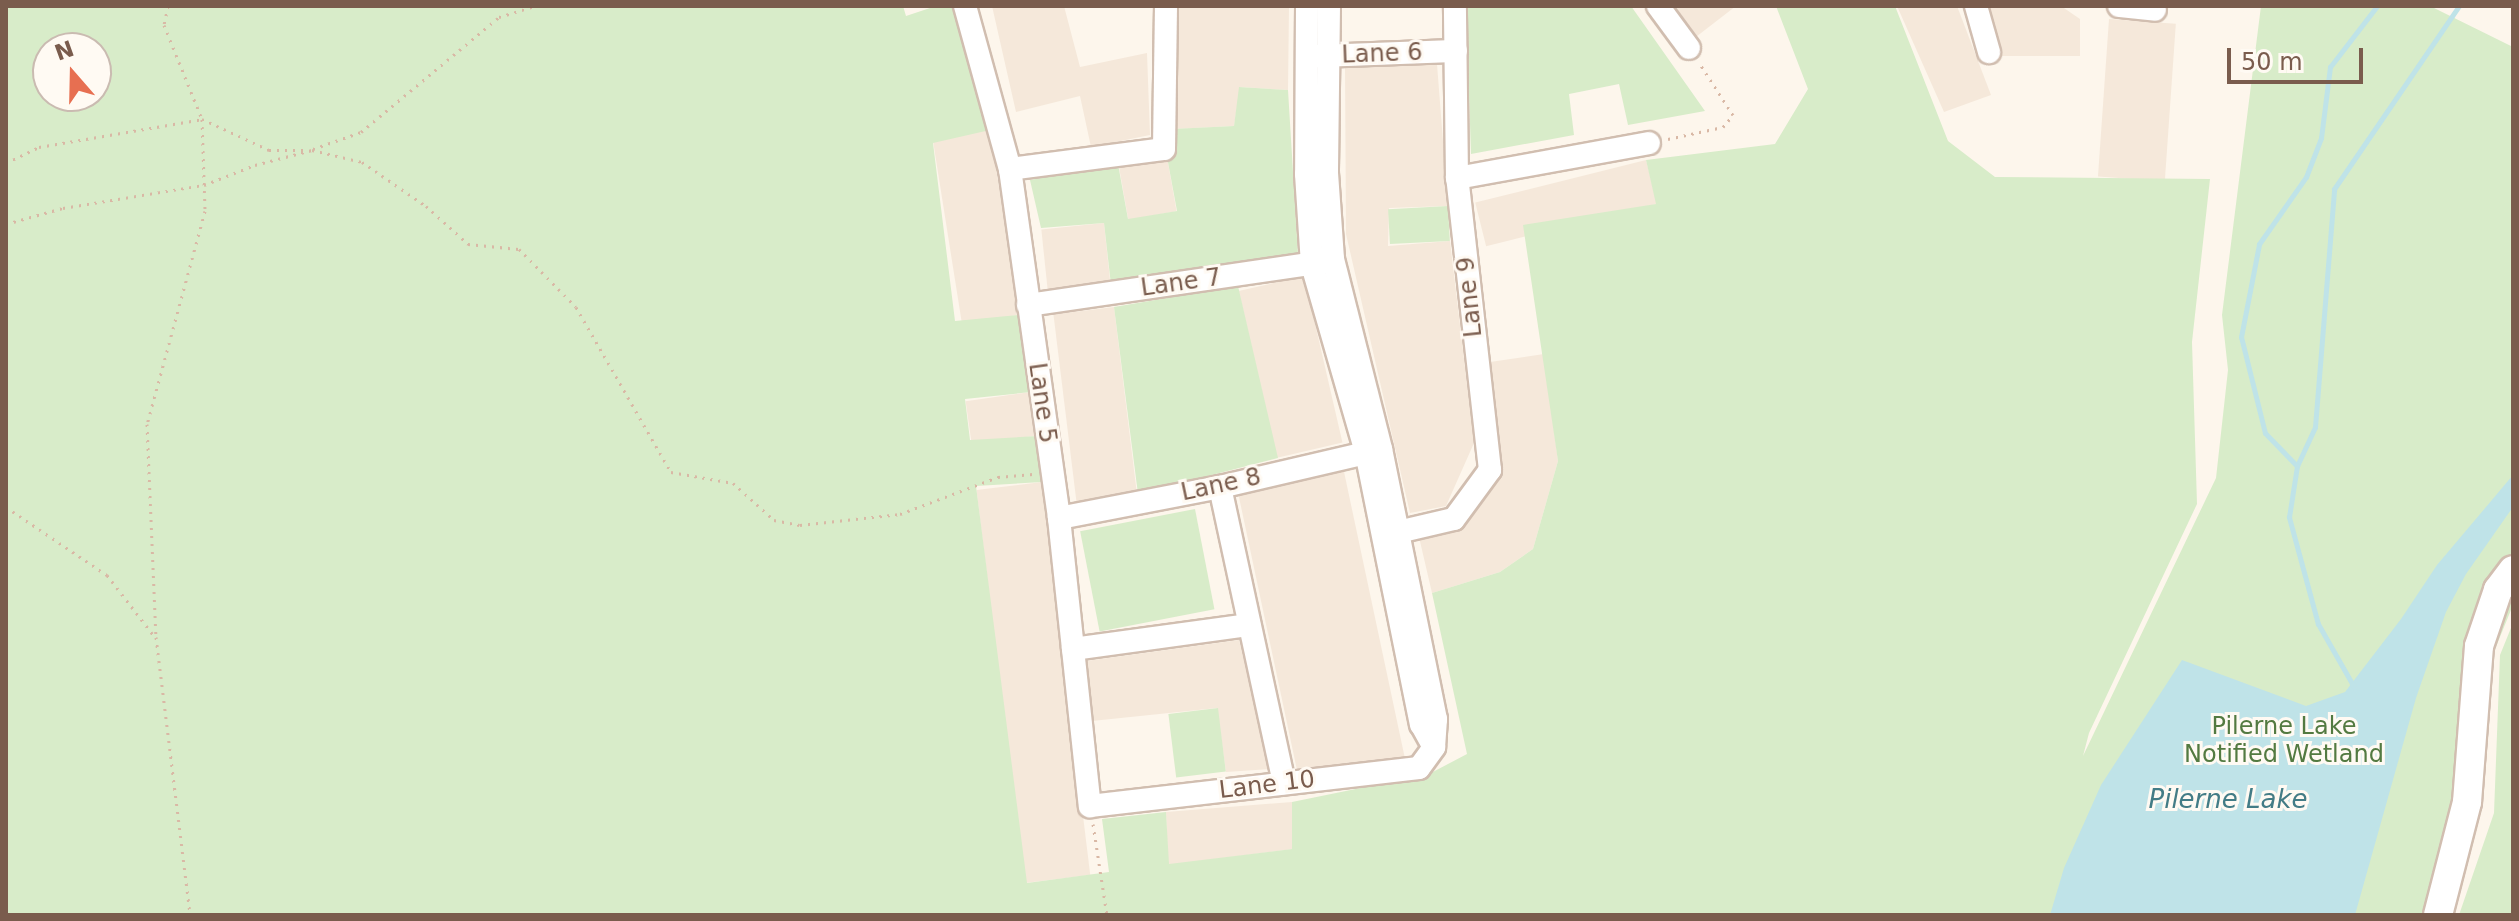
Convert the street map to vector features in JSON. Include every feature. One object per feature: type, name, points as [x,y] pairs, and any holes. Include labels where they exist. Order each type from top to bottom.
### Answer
[{"type":"street","name":"Lane 5","points":[[965,6],[1010,169],[1059,518],[1090,806]]},
{"type":"street","points":[[1010,169],[1164,149],[1166,6]]},
{"type":"street","points":[[1307,6],[1319,56],[1327,173],[1322,262],[1398,532],[1436,719],[1434,747]]},
{"type":"street","points":[[1319,56],[1329,6]]},
{"type":"street","name":"Lane 9","points":[[1398,532],[1454,519],[1490,470],[1457,178],[1455,6]]},
{"type":"street","points":[[1658,6],[1689,48]]},
{"type":"street","points":[[1976,6],[1989,52]]},
{"type":"street","points":[[2119,6],[2155,10]]},
{"type":"street","name":"Lane 6","points":[[1319,56],[1456,51]]},
{"type":"street","points":[[1457,178],[1649,143]]},
{"type":"street","name":"Lane 7","points":[[1028,305],[1322,262]]},
{"type":"street","points":[[1374,450],[1421,724],[1434,747]]},
{"type":"street","name":"Lane 8","points":[[1059,518],[1220,487],[1374,450]]},
{"type":"street","points":[[1220,487],[1284,783]]},
{"type":"street","points":[[2438,915],[2467,802],[2479,646],[2498,590],[2513,570]]},
{"type":"street","points":[[1073,649],[1249,625]]},
{"type":"street","name":"Lane 10","points":[[1090,806],[1419,768],[1434,747]]},
{"type":"path","points":[[168,6],[164,25],[202,119],[205,211],[147,424],[156,637],[190,915]]},
{"type":"path","points":[[6,224],[63,208],[204,185],[255,165],[312,150],[361,132],[499,17],[534,6]]},
{"type":"path","points":[[1649,143],[1723,127],[1733,115],[1689,48]]},
{"type":"path","points":[[6,163],[39,147],[202,119],[269,150],[312,150],[362,162],[426,206],[468,244],[519,249],[576,307],[671,472],[733,483],[774,520],[800,525],[900,514],[998,477],[1053,473]]},
{"type":"path","points":[[6,507],[107,575],[156,637]]},
{"type":"path","points":[[1090,806],[1107,915]]},
{"type":"shaded area","points":[[992,6],[1064,6],[1080,67],[1147,53],[1150,135],[1091,147],[1080,96],[1016,112]]},
{"type":"shaded area","points":[[1173,6],[1289,6],[1288,90],[1240,87],[1234,126],[1173,129]]},
{"type":"shaded area","points":[[1671,6],[1736,6],[1692,40]]},
{"type":"shaded area","points":[[1897,6],[1957,6],[1991,95],[1944,112]]},
{"type":"shaded area","points":[[1989,6],[2061,6],[2080,19],[2080,56],[2000,56]]},
{"type":"shaded area","points":[[2109,19],[2176,24],[2165,181],[2098,177]]},
{"type":"shaded area","points":[[1437,64],[1448,206],[1389,208],[1388,246],[1450,241],[1474,443],[1446,506],[1410,513],[1346,234],[1345,66]]},
{"type":"shaded area","points":[[990,130],[1019,315],[962,324],[933,139]]},
{"type":"shaded area","points":[[1167,157],[1177,211],[1128,220],[1119,166]]},
{"type":"shaded area","points":[[1646,160],[1657,204],[1486,246],[1475,203]]},
{"type":"shaded area","points":[[1104,223],[1110,285],[1048,291],[1041,230]]},
{"type":"shaded area","points":[[1304,276],[1342,443],[1277,458],[1239,291]]},
{"type":"shaded area","points":[[1114,307],[1137,495],[1076,502],[1053,314]]},
{"type":"shaded area","points":[[1544,354],[1558,461],[1533,549],[1500,572],[1432,593],[1419,537],[1496,471],[1490,362]]},
{"type":"shaded area","points":[[1031,392],[1037,436],[972,445],[966,401]]},
{"type":"shaded area","points":[[1343,467],[1405,759],[1300,782],[1237,489]]},
{"type":"shaded area","points":[[1042,482],[1090,875],[1025,883],[976,490]]},
{"type":"shaded area","points":[[1239,640],[1270,769],[1226,772],[1217,708],[1092,721],[1086,661]]},
{"type":"shaded area","points":[[1292,802],[1293,849],[1168,865],[1166,812]]},
{"type":"green space","name":"Pilerne Lake Notified Wetland","points":[[6,6],[903,6],[906,16],[936,6],[956,6],[990,130],[933,143],[955,321],[1019,315],[1031,392],[965,399],[970,440],[1037,436],[1042,482],[976,486],[1027,883],[1109,872],[1102,819],[1166,812],[1169,864],[1292,849],[1292,802],[1429,774],[1467,754],[1432,593],[1500,572],[1533,549],[1558,461],[1523,225],[1656,204],[1646,160],[1775,144],[1808,89],[1776,6],[1895,6],[1948,141],[1995,177],[2210,179],[2192,342],[2197,504],[2089,733],[2083,756],[2216,478],[2228,370],[2222,315],[2261,6],[2430,6],[2513,47],[2513,605],[2458,740],[2464,816],[2421,915],[6,915]]},
{"type":"green space","points":[[1466,6],[1631,6],[1705,111],[1628,125],[1619,84],[1569,94],[1574,135],[1471,154]]},
{"type":"green space","points":[[1239,87],[1288,90],[1298,254],[1111,285],[1104,223],[1041,228],[1030,180],[1118,164],[1128,219],[1177,211],[1167,157],[1172,129],[1234,126]]},
{"type":"green space","points":[[1448,206],[1450,241],[1390,244],[1388,209]]},
{"type":"green space","points":[[1238,286],[1278,458],[1138,494],[1114,307]]},
{"type":"green space","points":[[1195,509],[1214,609],[1100,631],[1080,531]]},
{"type":"green space","points":[[2513,623],[2513,915],[2459,915],[2494,813],[2500,655]]},
{"type":"green space","points":[[1218,708],[1226,772],[1176,778],[1168,714]]},
{"type":"water","name":"Pilerne Lake","points":[[2513,475],[2513,507],[2466,574],[2446,612],[2416,698],[2355,915],[2050,915],[2064,868],[2101,785],[2182,660],[2306,706],[2345,692],[2401,619],[2437,565]]},
{"type":"waterway","points":[[2354,687],[2318,624],[2289,517],[2297,466],[2265,433],[2241,337],[2259,244],[2306,177],[2321,138],[2330,67],[2377,6]]},
{"type":"waterway","points":[[2297,466],[2315,427],[2334,189],[2459,6]]}]
